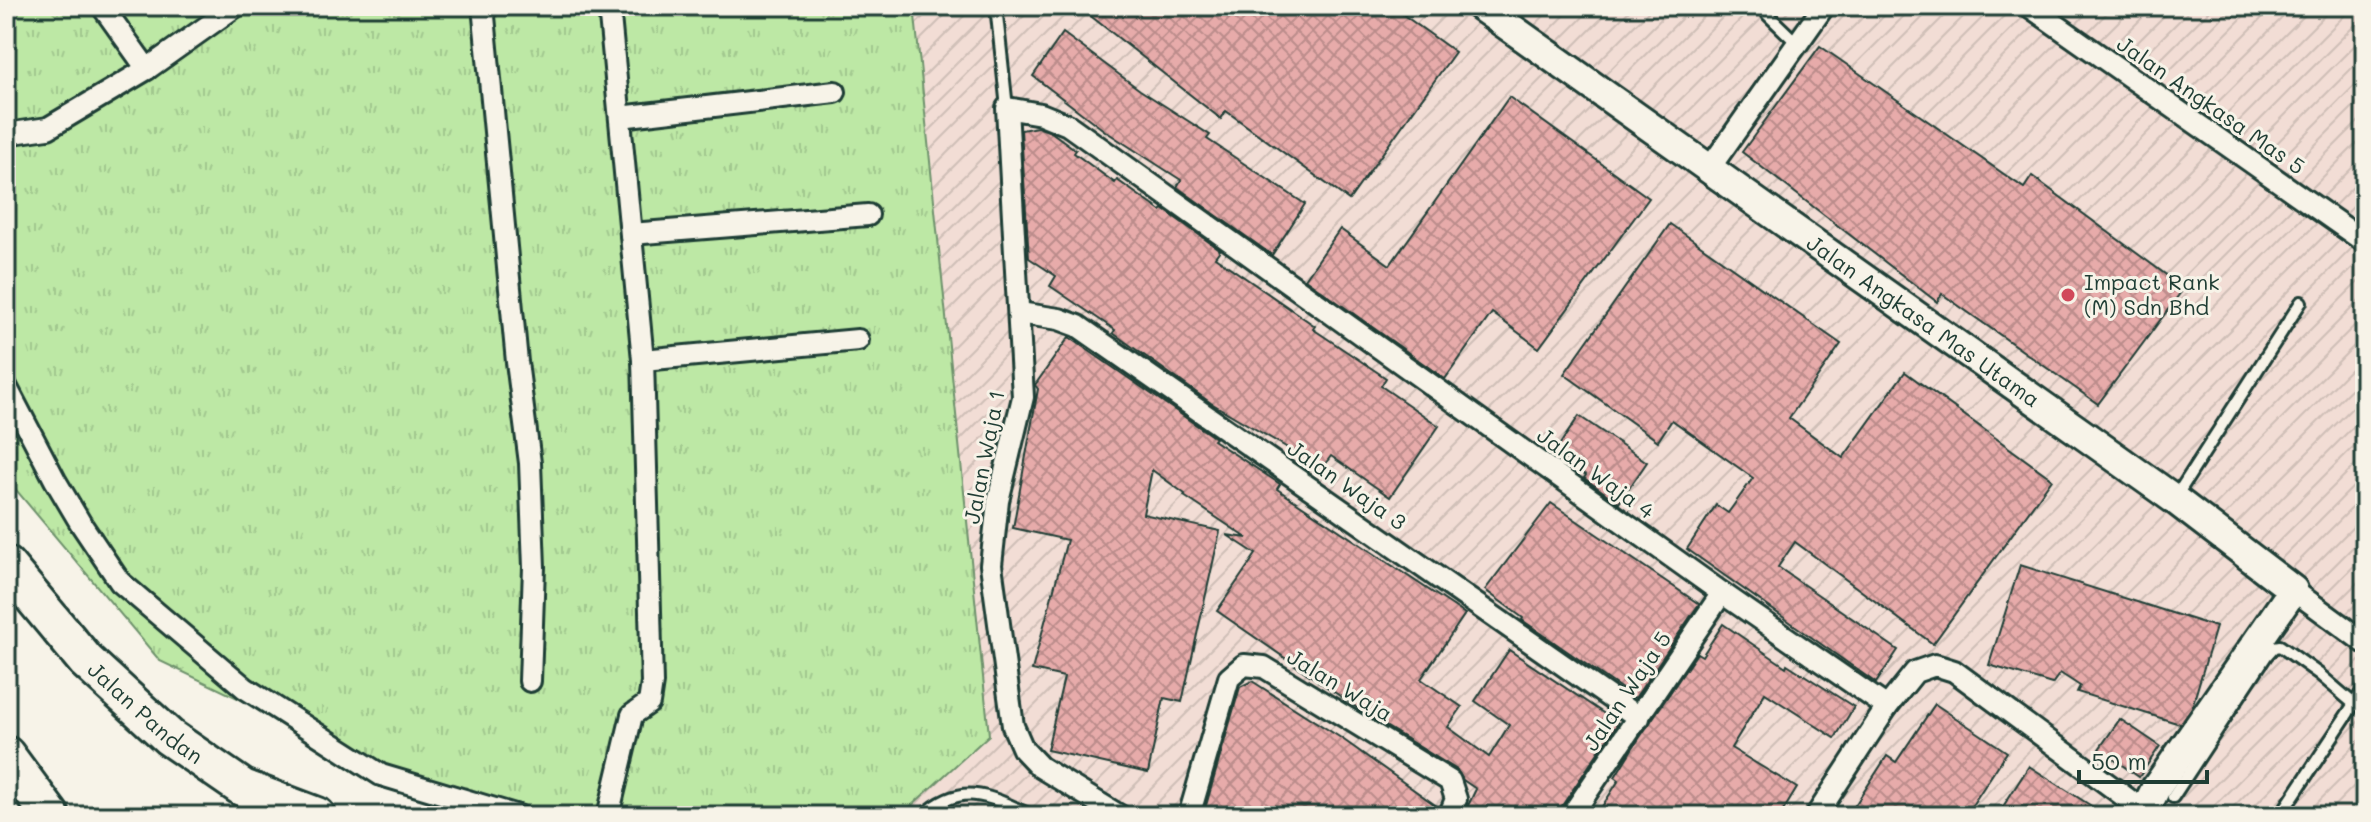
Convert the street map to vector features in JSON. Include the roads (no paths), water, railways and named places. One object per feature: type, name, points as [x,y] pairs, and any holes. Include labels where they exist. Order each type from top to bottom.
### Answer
[{"type":"highway","name":"Jalan Pandan","points":[[6,565],[86,661],[169,737],[243,788],[317,816]]},
{"type":"highway","points":[[6,755],[51,816]]},
{"type":"highway","points":[[243,788],[275,816]]},
{"type":"street","points":[[102,6],[147,69]]},
{"type":"street","points":[[6,134],[48,128],[147,69],[236,6]]},
{"type":"street","points":[[483,6],[513,331],[530,463],[534,567],[530,681]]},
{"type":"street","points":[[608,816],[632,715],[649,703],[652,683],[643,360],[609,6]]},
{"type":"street","name":"Jalan Angkasa Mas Utama","points":[[1480,6],[2174,499],[2365,643]]},
{"type":"street","points":[[1709,169],[1824,6]]},
{"type":"street","name":"Jalan Angkasa Mas 5","points":[[2029,6],[2365,242]]},
{"type":"street","points":[[620,117],[835,92]]},
{"type":"street","name":"Jalan Waja 1","points":[[1007,108],[1023,397],[998,501],[991,565],[1013,726],[1023,749],[1040,767],[1120,816]]},
{"type":"street","name":"Jalan Waja 4","points":[[1007,108],[1041,114],[1068,125],[1722,593],[1887,707]]},
{"type":"street","points":[[631,234],[868,215]]},
{"type":"street","name":"Jalan Waja 3","points":[[1019,313],[1059,319],[1078,326],[1639,718]]},
{"type":"street","points":[[643,360],[858,340]]},
{"type":"street","points":[[6,386],[55,480],[113,574],[220,668],[245,688],[381,775],[518,816]]},
{"type":"street","points":[[1816,816],[1887,707],[1915,672],[1935,665],[1954,671],[2146,814],[2156,788],[2293,590]]},
{"type":"street","name":"Jalan Waja 5","points":[[1571,816],[1722,593]]},
{"type":"street","name":"Jalan Waja","points":[[1189,816],[1229,678],[1244,665],[1264,667],[1450,781],[1452,808]]},
{"type":"lane","name":"Jalan Waja 1","points":[[996,6],[1007,108]]},
{"type":"lane","points":[[1768,6],[1768,15],[1798,44]]},
{"type":"lane","points":[[2174,499],[2301,302]]},
{"type":"lane","points":[[2173,797],[2227,712],[2274,647],[2285,648],[2295,654],[2354,704]]},
{"type":"lane","points":[[2280,816],[2365,687]]},
{"type":"lane","points":[[923,816],[939,801],[960,794],[990,795],[1032,816]]},
{"type":"place","name":"Impact Rank (M) Sdn Bhd","points":[[2068,295]]}]
